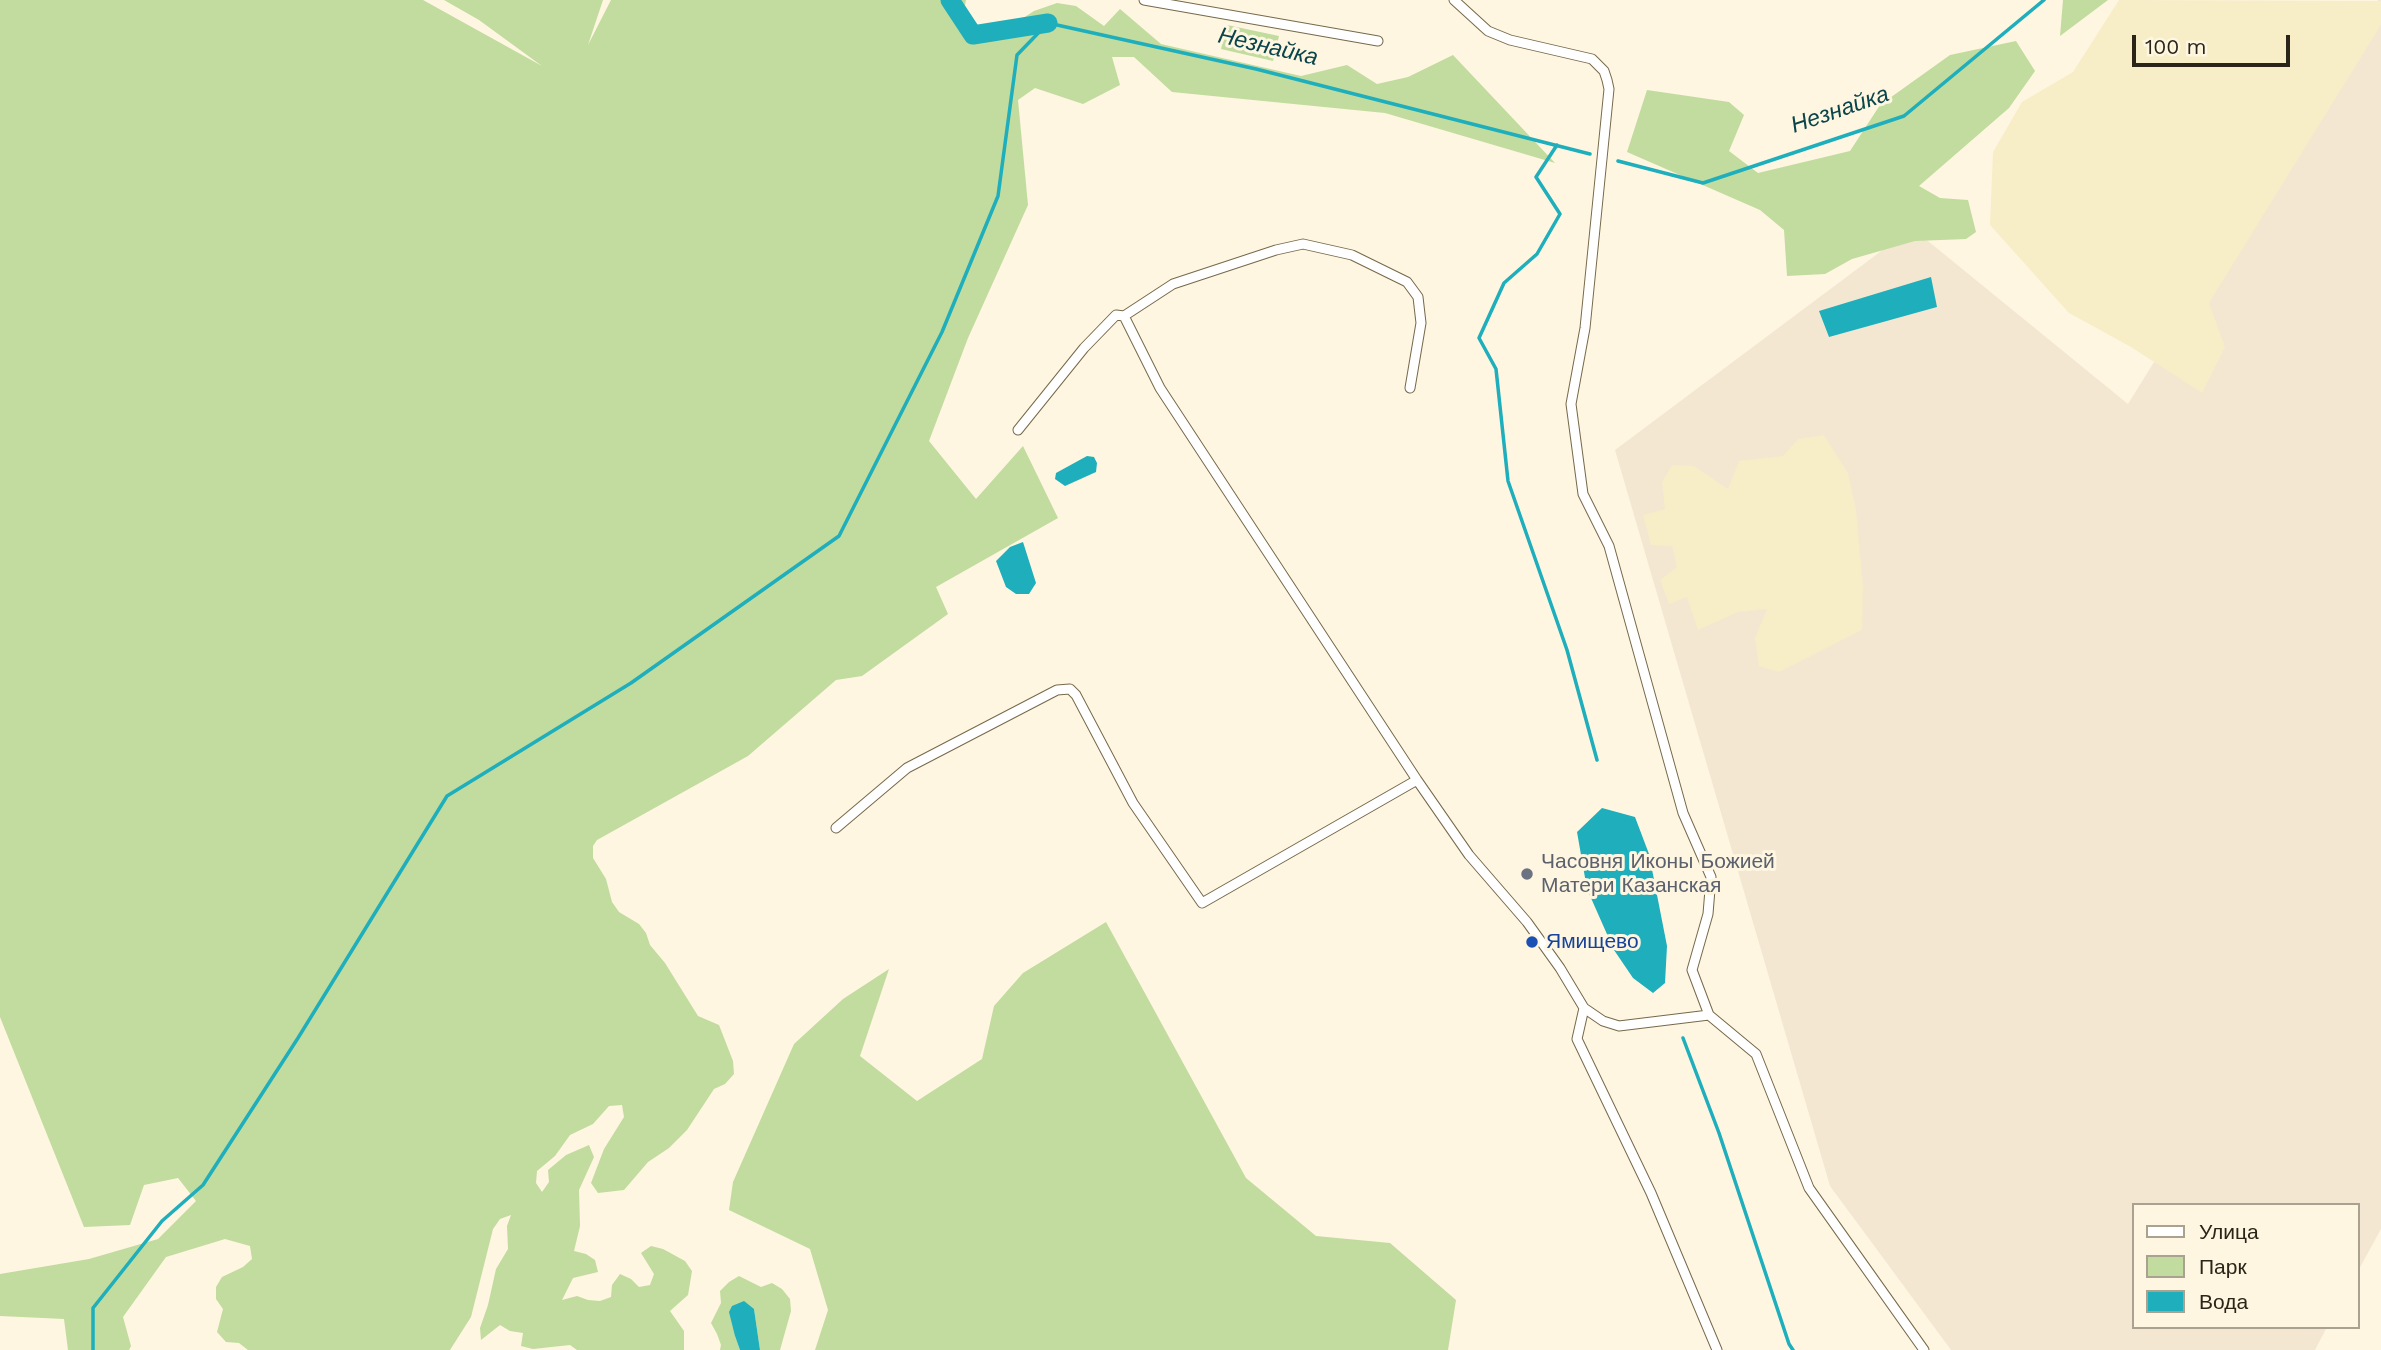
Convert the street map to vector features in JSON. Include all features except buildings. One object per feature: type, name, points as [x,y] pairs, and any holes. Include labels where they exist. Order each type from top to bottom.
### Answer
[{"type":"street","points":[[1144,0],[1378,41]]},
{"type":"street","points":[[1454,0],[1488,30],[1499,36],[1591,59],[1604,71],[1609,89],[1585,328],[1571,404],[1583,494],[1609,546],[1683,813],[1711,877],[1708,914],[1692,970],[1709,1015],[1756,1054],[1809,1188],[1924,1350]]},
{"type":"street","points":[[1018,430],[1084,348],[1116,316],[1124,316],[1173,284],[1276,250],[1303,244],[1352,256],[1407,282],[1418,297],[1421,323],[1410,388]]},
{"type":"street","points":[[1124,316],[1160,388],[1417,780],[1469,855],[1527,922],[1584,1008],[1603,1021],[1619,1026],[1709,1015]]},
{"type":"street","points":[[836,828],[907,768],[1057,690],[1070,689],[1076,695],[1133,803],[1202,903],[1417,780]]},
{"type":"street","points":[[1584,1008],[1577,1039],[1651,1193],[1717,1350]]},
{"type":"shaded area","points":[[2378,0],[2381,0],[2381,1229],[2360,1267],[2360,1203],[2132,1203],[2132,1329],[2326,1329],[2315,1350],[1951,1350],[1830,1186],[1615,450],[1912,228],[2128,404]]},
{"type":"green space","points":[[0,0],[423,0],[542,66],[479,20],[444,0],[603,0],[588,45],[611,0],[966,0],[961,28],[1014,24],[1034,11],[1057,3],[1076,6],[1104,26],[1120,9],[1161,44],[1301,76],[1347,65],[1377,84],[1408,77],[1453,55],[1555,163],[1385,113],[1172,92],[1134,57],[1112,57],[1120,85],[1083,104],[1035,88],[1018,100],[1028,205],[968,338],[929,441],[976,499],[1023,446],[1058,518],[936,587],[948,614],[862,676],[836,680],[748,756],[597,840],[593,846],[593,858],[606,879],[612,902],[619,912],[639,924],[646,933],[650,945],[665,963],[698,1016],[719,1025],[733,1061],[734,1074],[725,1084],[714,1089],[687,1130],[669,1148],[648,1162],[624,1190],[598,1193],[591,1183],[604,1149],[624,1117],[622,1105],[609,1106],[593,1124],[570,1135],[555,1156],[537,1171],[536,1183],[542,1192],[549,1182],[548,1170],[566,1155],[589,1145],[594,1157],[579,1190],[580,1226],[574,1251],[595,1260],[598,1272],[573,1278],[562,1300],[577,1296],[600,1301],[611,1297],[612,1285],[620,1274],[639,1287],[650,1285],[654,1274],[641,1253],[651,1246],[663,1249],[685,1261],[692,1271],[688,1295],[670,1311],[684,1331],[684,1350],[577,1350],[570,1345],[533,1349],[521,1346],[523,1333],[510,1331],[500,1325],[481,1340],[480,1328],[496,1269],[508,1249],[507,1226],[511,1215],[500,1219],[493,1229],[471,1317],[450,1350],[248,1350],[239,1343],[226,1342],[217,1332],[223,1309],[216,1299],[216,1287],[222,1277],[243,1267],[252,1259],[250,1246],[225,1239],[166,1257],[123,1317],[131,1346],[129,1350],[68,1350],[64,1319],[0,1316],[0,1274],[89,1259],[158,1239],[196,1201],[178,1178],[144,1185],[130,1225],[84,1227],[0,1017]]},
{"type":"green space","points":[[2063,0],[2108,0],[2060,36]]},
{"type":"green space","points":[[1227,25],[1279,36],[1273,61],[1221,49]]},
{"type":"green space","points":[[2016,41],[2035,71],[2009,108],[1919,186],[1940,198],[1968,200],[1976,232],[1966,239],[1915,241],[1852,259],[1825,274],[1787,276],[1784,230],[1760,210],[1627,152],[1647,90],[1729,102],[1744,115],[1729,151],[1758,173],[1850,151],[1880,105],[1950,55]]},
{"type":"green space","points":[[1106,922],[1246,1178],[1316,1236],[1390,1243],[1456,1300],[1448,1350],[815,1350],[828,1310],[810,1249],[729,1210],[733,1182],[794,1044],[843,999],[889,969],[860,1056],[917,1101],[982,1059],[994,1006],[1023,973]]},
{"type":"green space","points":[[739,1276],[761,1287],[772,1283],[782,1289],[790,1299],[791,1311],[780,1350],[760,1350],[754,1309],[735,1336],[740,1350],[720,1350],[721,1345],[711,1323],[721,1303],[720,1291]]},
{"type":"sand","points":[[2119,0],[2381,1],[2381,25],[2209,303],[2225,347],[2202,393],[2131,347],[2069,313],[1990,225],[1993,152],[2022,102],[2073,72]]},
{"type":"sand","points":[[1824,435],[1848,473],[1856,509],[1863,587],[1862,630],[1779,672],[1759,666],[1755,638],[1767,609],[1738,612],[1698,630],[1687,597],[1669,604],[1660,580],[1677,567],[1672,546],[1651,545],[1643,515],[1665,509],[1662,482],[1672,465],[1694,466],[1728,489],[1739,461],[1783,456],[1798,439]]},
{"type":"water","points":[[1931,277],[1937,307],[1829,337],[1819,311]]},
{"type":"water","points":[[1087,456],[1094,457],[1097,463],[1096,472],[1065,486],[1055,479],[1056,473]]},
{"type":"water","points":[[1023,542],[1036,583],[1029,594],[1016,594],[1006,587],[996,561],[1010,547]]},
{"type":"water","points":[[1602,808],[1635,817],[1649,854],[1667,946],[1665,983],[1653,993],[1633,978],[1614,950],[1587,889],[1577,832]]},
{"type":"water","points":[[744,1301],[754,1309],[760,1350],[740,1350],[735,1336],[729,1312],[732,1306]]},
{"type":"waterway","name":"Незнайка","points":[[950,0],[973,35],[1048,23]]},
{"type":"waterway","name":"Незнайка","points":[[1618,161],[1703,183],[1904,116],[2044,0]]},
{"type":"waterway","points":[[93,1350],[93,1308],[162,1221],[203,1185],[298,1038],[447,796],[631,683],[839,536],[942,332],[998,196],[1017,55],[1048,23],[1256,69],[1590,154]]},
{"type":"waterway","points":[[1557,145],[1536,177],[1560,214],[1537,254],[1504,283],[1479,338],[1496,369],[1508,481],[1567,650],[1597,760]]},
{"type":"waterway","points":[[1683,1038],[1719,1133],[1793,1350]]},
{"type":"place","name":"Часовня Иконы Божией Матери Казанская","points":[[1527,874]]},
{"type":"place","name":"Ямищево","points":[[1532,942]]}]
